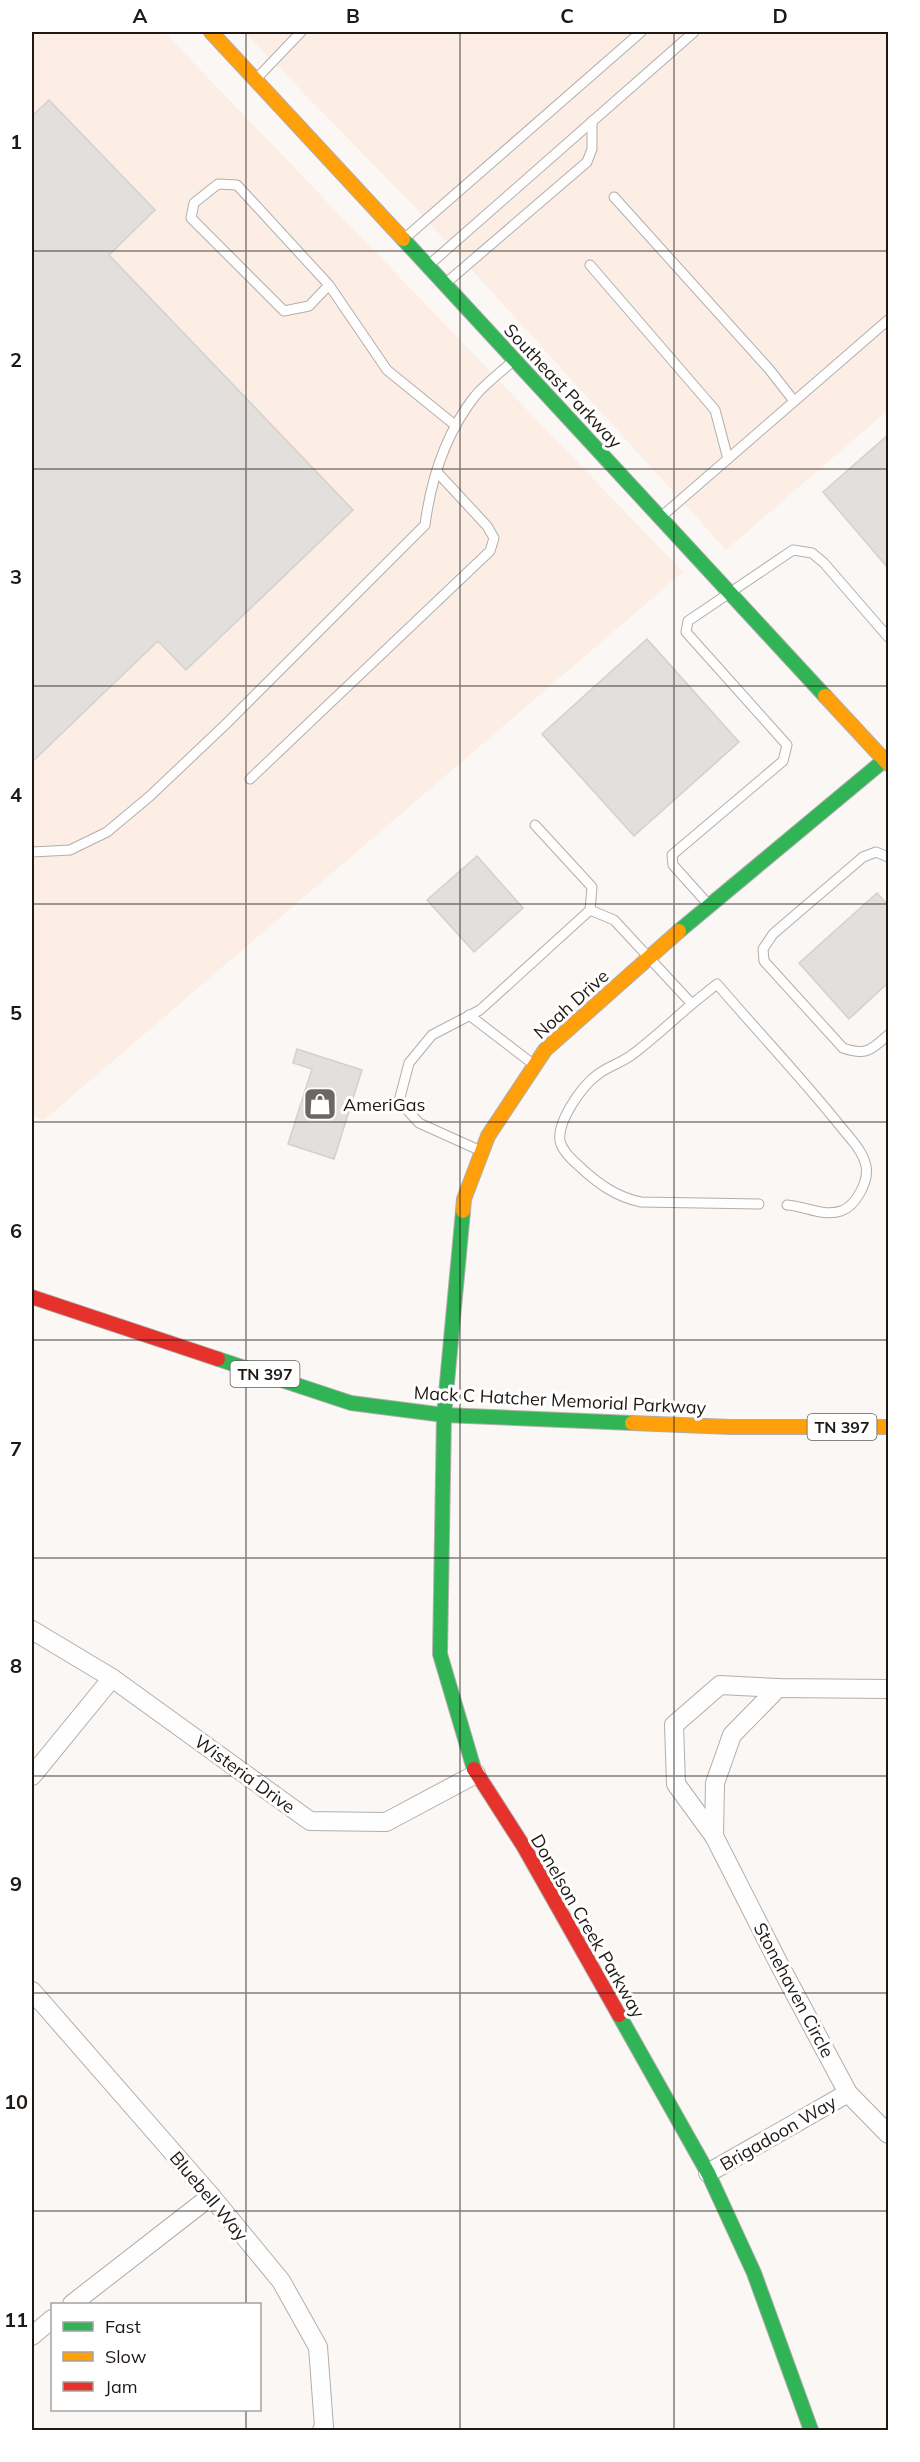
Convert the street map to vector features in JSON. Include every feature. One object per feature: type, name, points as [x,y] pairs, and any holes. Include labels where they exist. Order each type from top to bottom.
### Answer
[{"type":"street","name":"Southeast Parkway","points":[[211,32],[887,760]]},
{"type":"street","name":"Noah Drive","points":[[444,1415],[464,1199],[488,1136],[545,1050],[710,906],[887,760]]},
{"type":"street","name":"Mack C Hatcher Memorial Parkway","points":[[32,1297],[351,1403],[444,1415],[731,1427],[888,1428]]},
{"type":"street","name":"Donelson Creek Parkway","points":[[444,1415],[440,1654],[476,1774],[524,1847],[592,1963],[652,2076],[708,2174],[754,2273],[811,2430]]},
{"type":"street","name":"Wisteria Drive","points":[[32,1630],[112,1678],[310,1821],[387,1822],[476,1774]]},
{"type":"street","points":[[32,1776],[112,1678]]},
{"type":"street","name":"Stonehaven Circle","points":[[888,1689],[720,1685],[674,1725],[676,1784],[714,1836],[848,2093],[888,2134]]},
{"type":"street","name":"Stonehaven Circle","points":[[714,1836],[715,1783],[732,1735],[778,1688]]},
{"type":"street","name":"Bluebell Way","points":[[32,1991],[211,2196],[281,2281],[318,2347],[324,2427],[322,2430]]},
{"type":"street","name":"Brigadoon Way","points":[[708,2174],[848,2093]]},
{"type":"street","points":[[73,2303],[211,2196]]},
{"type":"street","points":[[32,2336],[51,2320]]},
{"type":"lane","points":[[255,79],[301,32]]},
{"type":"lane","points":[[404,240],[641,32]]},
{"type":"lane","points":[[428,266],[694,32]]},
{"type":"lane","points":[[445,284],[587,162],[592,150],[592,121]]},
{"type":"lane","points":[[329,285],[309,306],[284,311],[191,218],[194,202],[218,184],[237,185],[329,285],[387,370],[456,426]]},
{"type":"lane","points":[[614,197],[769,369],[794,401]]},
{"type":"lane","points":[[590,265],[715,410],[728,459]]},
{"type":"lane","points":[[660,518],[888,320]]},
{"type":"lane","points":[[32,852],[70,850],[107,832],[158,788],[425,525],[430,490],[451,434],[476,396],[514,360]]},
{"type":"lane","points":[[250,779],[490,551],[494,538],[487,526],[437,472]]},
{"type":"lane","points":[[710,906],[673,865],[672,855],[783,761],[787,745],[686,632],[688,621],[793,550],[812,554],[824,563],[888,636]]},
{"type":"lane","points":[[482,1152],[419,1123],[399,1101],[409,1064],[432,1035],[480,1010],[590,910],[592,887],[535,825]]},
{"type":"lane","points":[[888,857],[876,852],[863,857],[773,934],[763,949],[764,961],[843,1048],[859,1053],[873,1048],[888,1035]]},
{"type":"lane","points":[[590,910],[614,920],[692,1004]]},
{"type":"lane","points":[[759,1204],[641,1202],[624,1198],[590,1176],[566,1152],[560,1142],[560,1130],[569,1108],[584,1087],[596,1075],[631,1056],[717,984],[828,1110],[861,1152],[867,1167],[864,1183],[856,1199],[843,1211],[828,1214],[787,1205]]},
{"type":"lane","points":[[469,1016],[535,1065]]},
{"type":"shaded area","points":[[32,32],[164,32],[683,572],[43,1121],[32,1114]]},
{"type":"shaded area","points":[[244,32],[888,32],[888,410],[726,550],[412,204]]},
{"type":"building","points":[[49,100],[155,210],[109,255],[353,510],[186,670],[158,641],[32,762],[32,116]]},
{"type":"building","points":[[888,435],[888,568],[823,492]]},
{"type":"building","points":[[647,639],[739,742],[634,836],[542,734]]},
{"type":"building","points":[[477,856],[523,908],[474,952],[427,900]]},
{"type":"building","points":[[877,893],[888,905],[888,983],[849,1019],[799,963]]},
{"type":"building","points":[[297,1049],[362,1070],[334,1159],[288,1144],[312,1069],[293,1063]]},
{"type":"traffic: fast","points":[[403,239],[825,696]]},
{"type":"traffic: fast","points":[[679,931],[888,757]]},
{"type":"traffic: fast","points":[[463,1211],[444,1415],[440,1654],[474,1769]]},
{"type":"traffic: fast","points":[[218,1359],[351,1403],[444,1415],[632,1423]]},
{"type":"traffic: fast","points":[[619,2015],[708,2173],[754,2273],[811,2430]]},
{"type":"traffic: slow","points":[[211,32],[403,239]]},
{"type":"traffic: slow","points":[[825,696],[888,764]]},
{"type":"traffic: slow","points":[[463,1211],[464,1199],[488,1136],[545,1050],[679,931]]},
{"type":"traffic: slow","points":[[632,1423],[731,1427],[888,1427]]},
{"type":"traffic: jam","points":[[32,1297],[218,1359]]},
{"type":"traffic: jam","points":[[474,1769],[524,1847],[619,2015]]},
{"type":"place","name":"AmeriGas","points":[[320,1104]]}]
